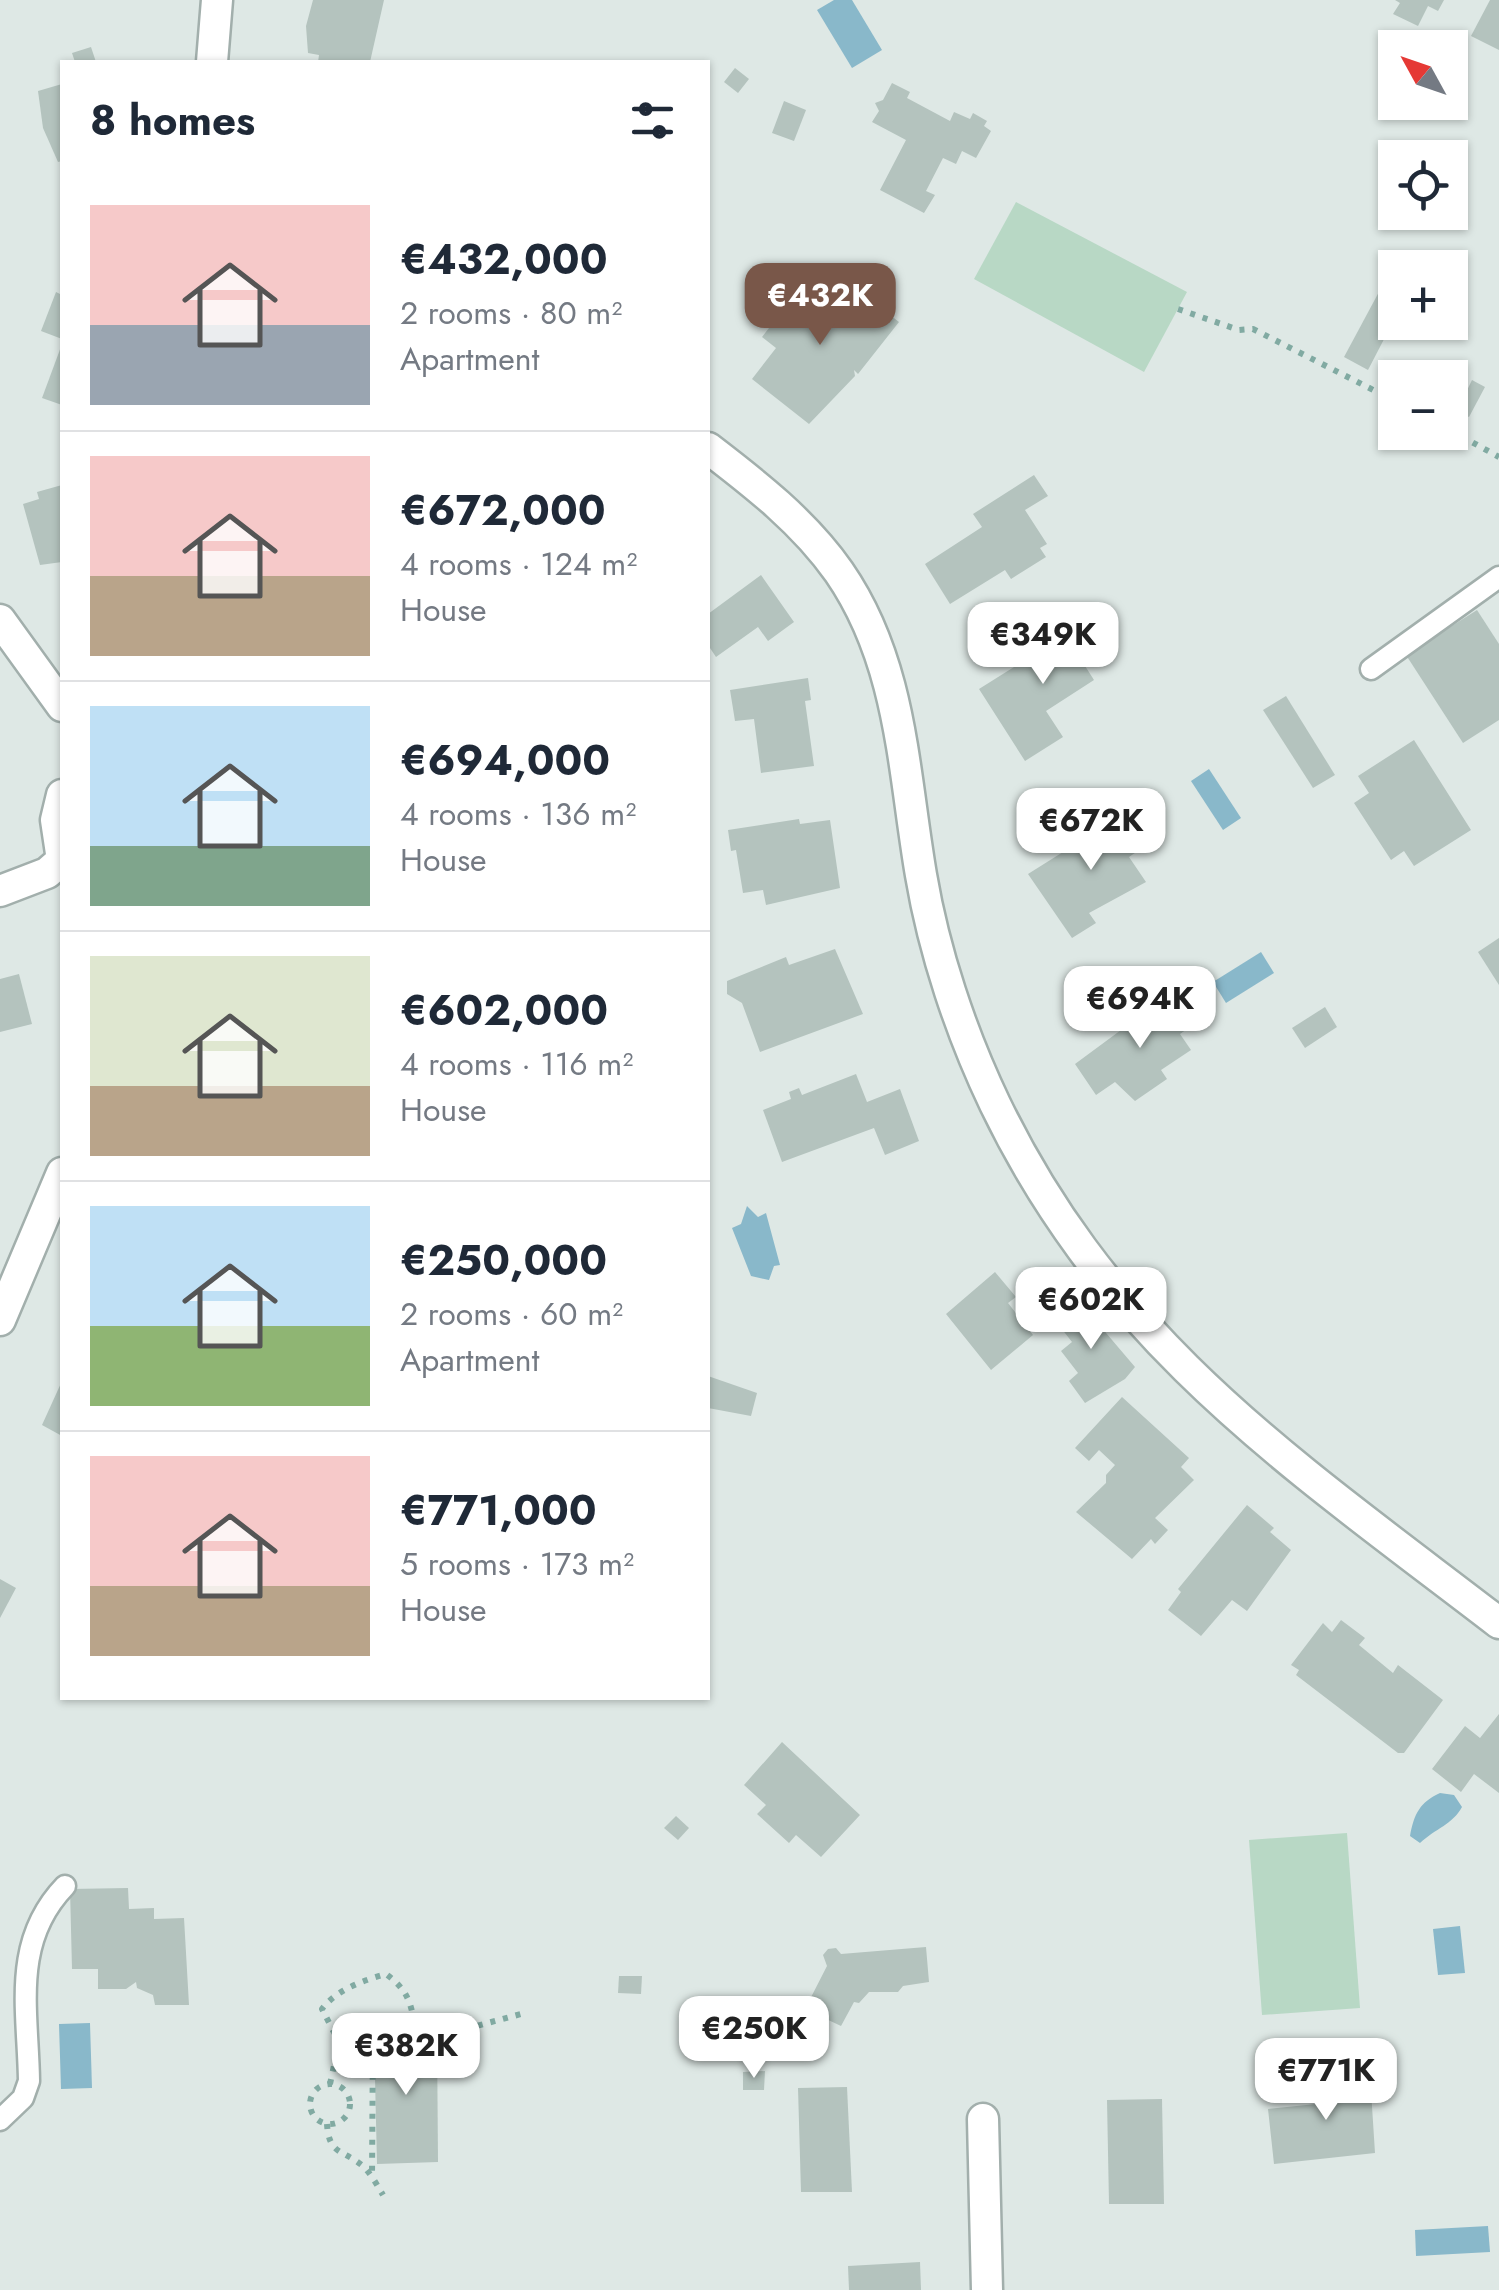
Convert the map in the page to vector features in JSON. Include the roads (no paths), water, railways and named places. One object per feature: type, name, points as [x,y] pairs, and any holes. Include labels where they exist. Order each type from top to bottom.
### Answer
[{"type":"street","points":[[212,60],[217,0]]},
{"type":"street","points":[[710,450],[769,494],[839,572],[882,655],[902,728],[921,879],[953,1000],[994,1102],[1032,1174],[1082,1252],[1153,1339],[1248,1430],[1499,1623]]},
{"type":"street","points":[[0,620],[60,703]]},
{"type":"street","points":[[60,803],[56,820],[60,847]]},
{"type":"street","points":[[0,891],[46,872],[60,862]]},
{"type":"street","points":[[0,1320],[60,1178]]},
{"type":"street","points":[[983,2120],[987,2290]]},
{"type":"lane","points":[[1371,669],[1499,577]]},
{"type":"lane","points":[[0,2120],[23,2098],[30,2081],[26,1956],[32,1933],[64,1886]]},
{"type":"water","points":[[834,0],[852,0],[882,50],[852,68],[817,10]]},
{"type":"water","points":[[1209,769],[1241,818],[1223,830],[1191,781]]},
{"type":"water","points":[[1261,952],[1274,973],[1226,1003],[1213,982]]},
{"type":"water","points":[[747,1206],[758,1217],[766,1213],[780,1265],[774,1266],[769,1280],[751,1276],[732,1228],[741,1224]]},
{"type":"water","points":[[1440,1793],[1454,1795],[1462,1807],[1420,1843],[1410,1836],[1416,1815],[1427,1800]]},
{"type":"water","points":[[1460,1926],[1465,1973],[1438,1975],[1433,1929]]},
{"type":"water","points":[[90,2023],[92,2088],[61,2089],[59,2024]]},
{"type":"water","points":[[1488,2226],[1490,2252],[1416,2256],[1415,2230]]}]
